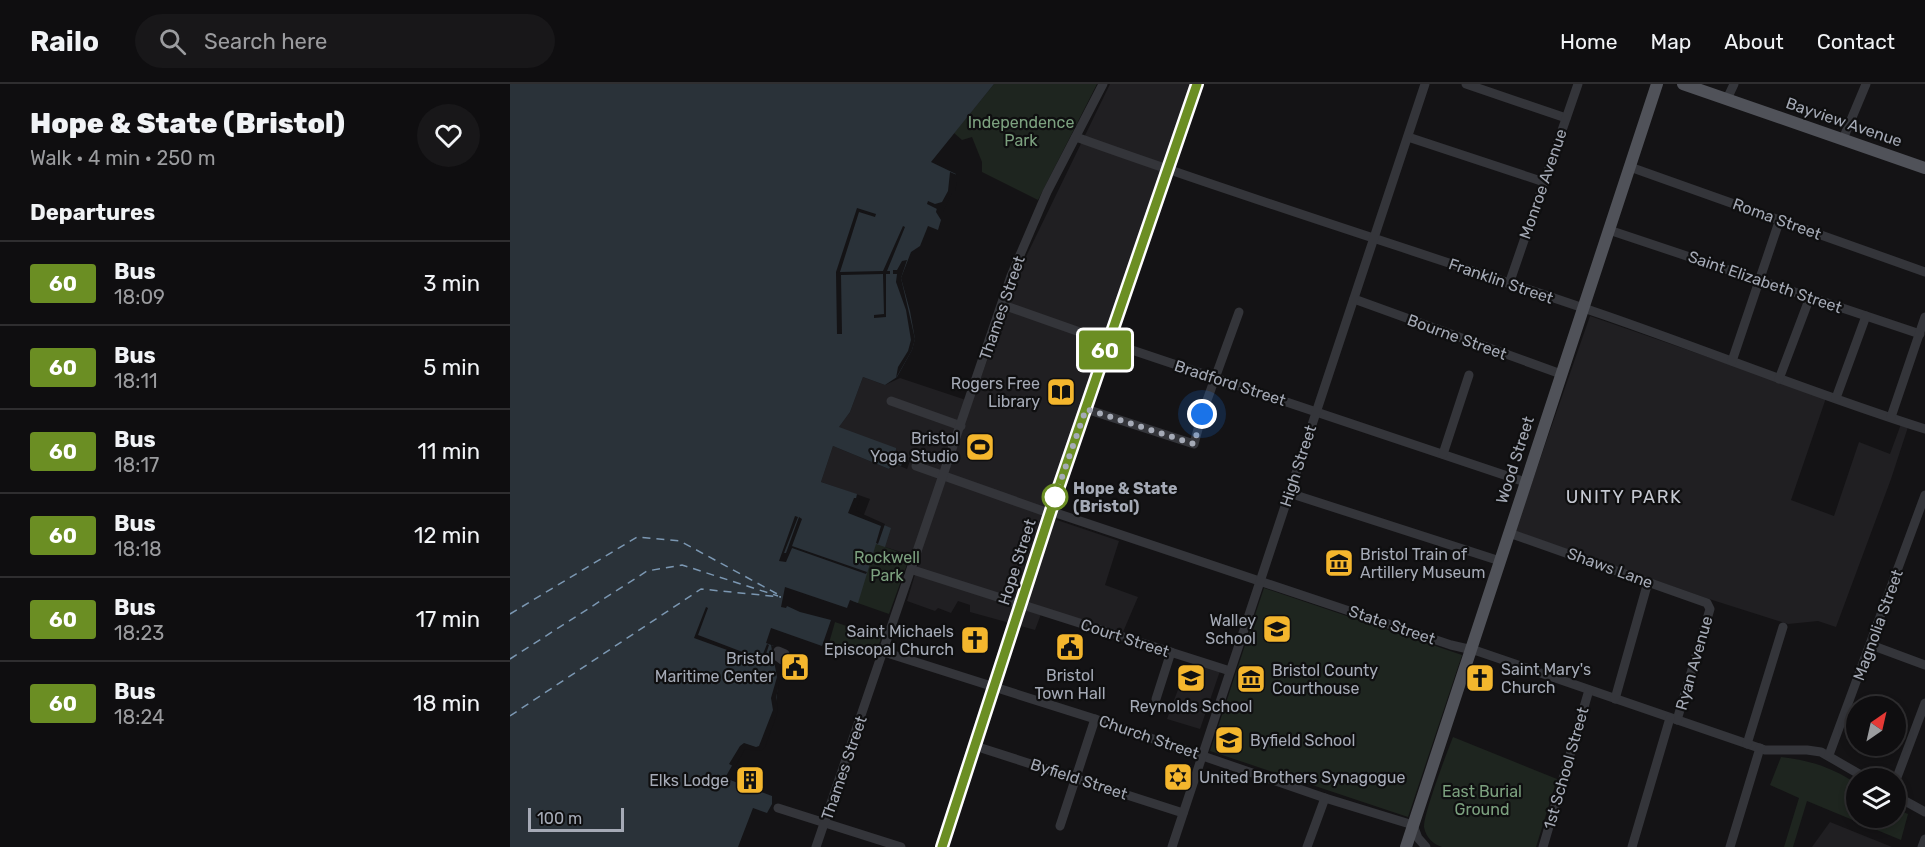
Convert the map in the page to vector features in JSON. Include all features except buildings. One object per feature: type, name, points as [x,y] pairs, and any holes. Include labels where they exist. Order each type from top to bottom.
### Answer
[{"type":"main road","name":"Hope Street","points":[[942,847],[1050,513],[1197,84]]},
{"type":"main road","name":"Wood Street","points":[[1410,846],[1413,825],[1657,84]]},
{"type":"main road","name":"Bayview Avenue","points":[[1683,84],[1925,168]]},
{"type":"street","name":"Thames Street","points":[[816,847],[913,570],[1011,276],[1033,224],[1103,84]]},
{"type":"street","name":"High Street","points":[[1172,847],[1425,84]]},
{"type":"street","points":[[1466,84],[1566,118]]},
{"type":"street","name":"Monroe Avenue","points":[[1509,285],[1578,84]]},
{"type":"street","points":[[1727,99],[1734,84]]},
{"type":"street","points":[[1843,139],[1866,84]]},
{"type":"street","name":"Franklin Street","points":[[1076,137],[1274,207],[1583,309],[1925,429]]},
{"type":"street","points":[[1408,137],[1544,182]]},
{"type":"street","name":"Roma Street","points":[[1630,167],[1925,272]]},
{"type":"street","points":[[1731,361],[1780,219]]},
{"type":"street","name":"Saint Elizabeth Street","points":[[1609,230],[1920,334]]},
{"type":"street","points":[[1779,379],[1810,297]]},
{"type":"street","name":"Bourne Street","points":[[1354,299],[1560,374]]},
{"type":"street","name":"Bradford Street","points":[[1003,305],[1525,482]]},
{"type":"street","points":[[1086,409],[1194,444],[1239,312]]},
{"type":"street","points":[[1836,398],[1866,316]]},
{"type":"street","points":[[1891,417],[1925,317]]},
{"type":"street","points":[[1443,454],[1469,375]]},
{"type":"street","points":[[891,401],[961,426]]},
{"type":"street","name":"State Street","points":[[916,466],[1050,513],[1059,514],[1470,650],[1747,744],[1771,751],[1813,750],[1829,755],[1850,768]]},
{"type":"street","points":[[1289,493],[1500,561]]},
{"type":"street","name":"Magnolia Street","points":[[1829,755],[1925,495]]},
{"type":"street","name":"Shaws Lane","points":[[1509,533],[1705,601],[1709,605]]},
{"type":"street","name":"Court Street","points":[[913,570],[1230,671]]},
{"type":"street","points":[[1615,699],[1648,582]]},
{"type":"street","name":"Ryan Avenue","points":[[1632,847],[1709,605]]},
{"type":"street","points":[[1747,744],[1783,627]]},
{"type":"street","points":[[1871,645],[1925,665]]},
{"type":"street","name":"Church Street","points":[[884,652],[1095,719],[1325,798],[1413,825]]},
{"type":"street","points":[[1156,699],[1171,652]]},
{"type":"street","name":"1st School Street","points":[[1543,847],[1589,690]]},
{"type":"street","points":[[1901,768],[1925,703]]},
{"type":"street","points":[[1060,826],[1095,719]]},
{"type":"street","name":"Byfield Street","points":[[975,747],[1183,813]]},
{"type":"street","points":[[1730,847],[1760,748]]},
{"type":"street","points":[[1307,847],[1325,798]]},
{"type":"street","points":[[1906,802],[1925,812]]},
{"type":"street","points":[[778,808],[901,847]]},
{"type":"street","points":[[1413,825],[1418,838],[1426,847]]},
{"type":"street","points":[[1922,847],[1925,839]]},
{"type":"shaded area","points":[[510,84],[994,84],[931,162],[956,174],[942,209],[937,208],[936,212],[941,220],[938,230],[928,226],[920,246],[911,252],[901,278],[915,339],[912,350],[897,377],[885,385],[863,377],[850,412],[839,427],[896,448],[896,456],[904,458],[901,466],[893,463],[889,469],[833,446],[821,482],[857,494],[853,512],[891,528],[885,547],[876,544],[858,603],[850,600],[847,608],[785,587],[781,607],[786,608],[787,606],[831,620],[822,646],[771,628],[766,643],[774,646],[779,676],[775,711],[761,747],[742,748],[725,778],[772,796],[772,804],[767,813],[753,808],[738,847],[510,847]]},
{"type":"shaded area","points":[[1110,84],[1193,84],[1048,517],[1119,541],[1105,585],[1138,597],[1123,632],[1123,641],[1041,614],[1035,630],[970,612],[970,605],[958,601],[951,613],[938,608],[935,611],[907,601],[920,558],[885,547],[863,517],[870,499],[821,482],[833,446],[889,469],[893,463],[907,469],[910,461],[838,428],[850,412],[863,377],[885,385],[900,378],[972,402],[1020,269]]},
{"type":"shaded area","points":[[1590,316],[1826,398],[1791,500],[1834,516],[1859,442],[1890,454],[1901,424],[1908,427],[1836,627],[1818,621],[1788,624],[1706,598],[1515,531]]},
{"type":"shaded area","points":[[1192,663],[1220,671],[1200,729],[1167,719],[1185,671],[1189,672]]},
{"type":"shaded area","points":[[1830,822],[1892,847],[1812,847]]},
{"type":"green space","name":"Independence Park","points":[[994,84],[1097,84],[1038,200],[982,172],[982,162],[972,137],[962,140],[954,133]]},
{"type":"green space","name":"Rockwell Park","points":[[891,528],[885,547],[910,556],[889,614],[852,601],[873,545]]},
{"type":"green space","points":[[1264,588],[1462,655],[1408,817],[1210,751]]},
{"type":"green space","points":[[835,622],[881,638],[875,658],[829,643]]},
{"type":"green space","name":"East Burial Ground","points":[[1453,737],[1557,779],[1536,847],[1442,847],[1428,837],[1424,827],[1427,810]]},
{"type":"green space","points":[[1781,757],[1802,760],[1839,773],[1846,777],[1846,817],[1807,801],[1793,847],[1784,847],[1799,798],[1770,785]]},
{"type":"green space","points":[[1872,828],[1904,828],[1901,840]]},
{"type":"pier","points":[[950,172],[957,175],[957,182],[955,191],[943,212],[927,204],[928,201],[935,204],[942,202],[948,191]]},
{"type":"pier","points":[[857,208],[876,214],[875,217],[859,212],[840,272],[883,271],[903,226],[905,227],[887,271],[890,271],[890,274],[886,274],[886,317],[874,318],[874,315],[884,314],[883,274],[841,275],[842,334],[837,334],[836,272]]},
{"type":"pier","points":[[907,260],[901,278],[915,339],[912,350],[896,378],[898,367],[908,351],[911,340],[906,310],[896,282],[897,274],[893,274],[893,270],[897,270],[902,261]]},
{"type":"pier","points":[[854,498],[860,498],[856,511],[885,524],[878,544],[876,543],[881,526],[848,513]]},
{"type":"pier","points":[[795,516],[798,517],[784,553],[786,553],[799,517],[802,519],[792,546],[867,572],[866,574],[792,548],[786,562],[779,561]]},
{"type":"pier","points":[[706,607],[708,608],[698,635],[761,659],[767,644],[769,645],[763,663],[694,638]]},
{"type":"pier","points":[[771,645],[776,647],[781,675],[776,698],[778,709],[776,717],[765,747],[755,751],[745,749],[735,767],[729,764],[740,746],[744,743],[759,746],[773,710],[771,698],[777,677]]},
{"type":"ferry route","points":[[510,614],[637,537],[680,541],[781,596]]},
{"type":"ferry route","points":[[510,659],[647,571],[682,565],[778,596]]},
{"type":"ferry route","points":[[510,716],[701,589],[781,597]]},
{"type":"bus line","name":"60","points":[[942,847],[1055,498],[1197,84]]},
{"type":"place","name":"Rogers Free Library","points":[[1061,392]]},
{"type":"place","name":"Bristol Yoga Studio","points":[[980,447]]},
{"type":"place","name":"Hope & State (Bristol)","points":[[1055,497]]},
{"type":"place","name":"Bristol Train of Artillery Museum","points":[[1339,563]]},
{"type":"place","name":"Walley School","points":[[1277,629]]},
{"type":"place","name":"Saint Michaels Episcopal Church","points":[[975,640]]},
{"type":"place","name":"Bristol Town Hall","points":[[1070,647]]},
{"type":"place","name":"Bristol Maritime Center","points":[[795,667]]},
{"type":"place","name":"Reynolds School","points":[[1191,678]]},
{"type":"place","name":"Saint Mary's Church","points":[[1480,678]]},
{"type":"place","name":"Bristol County Courthouse","points":[[1251,679]]},
{"type":"place","name":"Byfield School","points":[[1229,740]]},
{"type":"place","name":"United Brothers Synagogue","points":[[1178,777]]},
{"type":"place","name":"Elks Lodge","points":[[750,780]]},
{"type":"district","name":"UNITY PARK","points":[[1624,497]]},
{"type":"route","points":[[1055,497],[1086,409],[1194,444],[1202,414]]}]
